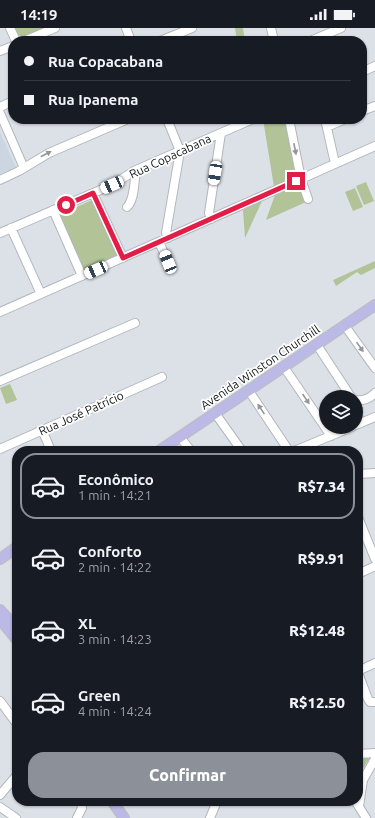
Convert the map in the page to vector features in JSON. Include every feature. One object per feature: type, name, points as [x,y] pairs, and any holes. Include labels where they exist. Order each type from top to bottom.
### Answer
[{"type":"main road","name":"Avenida Winston Churchill","points":[[166,446],[375,305]]},
{"type":"main road","points":[[0,559],[12,551]]},
{"type":"main road","points":[[0,610],[12,624]]},
{"type":"main road","points":[[0,619],[12,634]]},
{"type":"main road","points":[[116,806],[124,818]]},
{"type":"main road","points":[[123,806],[131,818]]},
{"type":"street","points":[[36,36],[55,28]]},
{"type":"street","points":[[172,36],[192,28]]},
{"type":"street","points":[[322,36],[340,28]]},
{"type":"street","points":[[0,113],[24,168]]},
{"type":"street","points":[[0,180],[24,168],[49,152],[116,124]]},
{"type":"street","points":[[168,124],[180,151],[166,233],[168,238]]},
{"type":"street","name":"Rua Copacabana","points":[[0,233],[93,193],[115,183],[136,170],[242,124]]},
{"type":"street","points":[[290,124],[298,180],[308,199]]},
{"type":"street","points":[[326,124],[336,163]]},
{"type":"street","points":[[211,219],[209,213],[221,133]]},
{"type":"street","points":[[0,312],[375,146]]},
{"type":"street","points":[[127,207],[132,198],[136,170]]},
{"type":"street","points":[[93,193],[123,258]]},
{"type":"street","points":[[53,210],[82,276]]},
{"type":"street","points":[[11,228],[41,294]]},
{"type":"street","points":[[159,242],[168,262]]},
{"type":"street","points":[[0,381],[135,323]]},
{"type":"street","points":[[345,326],[375,368]]},
{"type":"street","points":[[316,345],[346,390]]},
{"type":"street","points":[[284,367],[331,436]]},
{"type":"street","name":"Rua José Patrício","points":[[0,449],[162,377]]},
{"type":"street","points":[[249,391],[286,446]]},
{"type":"street","points":[[363,400],[375,393]]},
{"type":"street","points":[[215,413],[238,446]]},
{"type":"street","points":[[363,422],[375,417]]},
{"type":"street","points":[[42,430],[49,446]]},
{"type":"street","points":[[306,446],[336,434]]},
{"type":"street","points":[[180,437],[187,446]]},
{"type":"street","points":[[363,474],[375,473]]},
{"type":"street","points":[[363,529],[375,559]]},
{"type":"street","points":[[363,572],[375,566]]},
{"type":"street","points":[[363,669],[375,663]]},
{"type":"street","points":[[363,685],[369,700],[375,702]]},
{"type":"street","points":[[0,701],[12,717]]},
{"type":"street","points":[[363,753],[375,752]]},
{"type":"street","points":[[363,780],[375,760]]},
{"type":"street","points":[[0,795],[12,781]]},
{"type":"street","points":[[77,818],[82,806]]},
{"type":"street","points":[[210,818],[215,806]]},
{"type":"street","points":[[358,806],[364,817]]},
{"type":"street","points":[[0,807],[16,818]]},
{"type":"shaded area","points":[[0,132],[16,167],[0,174]]},
{"type":"green space","points":[[14,28],[48,28],[29,36],[20,36],[17,34]]},
{"type":"green space","points":[[235,28],[243,28],[244,36],[236,36]]},
{"type":"green space","points":[[264,124],[287,124],[297,177],[274,187]]},
{"type":"green space","points":[[366,182],[374,201],[364,205],[356,186]]},
{"type":"green space","points":[[298,185],[306,202],[266,220],[275,195]]},
{"type":"green space","points":[[355,188],[363,207],[353,211],[345,192]]},
{"type":"green space","points":[[92,200],[119,257],[85,272],[59,215]]},
{"type":"green space","points":[[262,201],[245,238],[243,210]]},
{"type":"green space","points":[[375,261],[375,268],[361,275],[357,272],[336,286],[333,280]]},
{"type":"green space","points":[[10,384],[17,400],[6,404],[0,388]]},
{"type":"green space","points":[[371,756],[363,769],[363,757]]},
{"type":"route","points":[[66,205],[93,193],[123,258],[296,181]]}]
